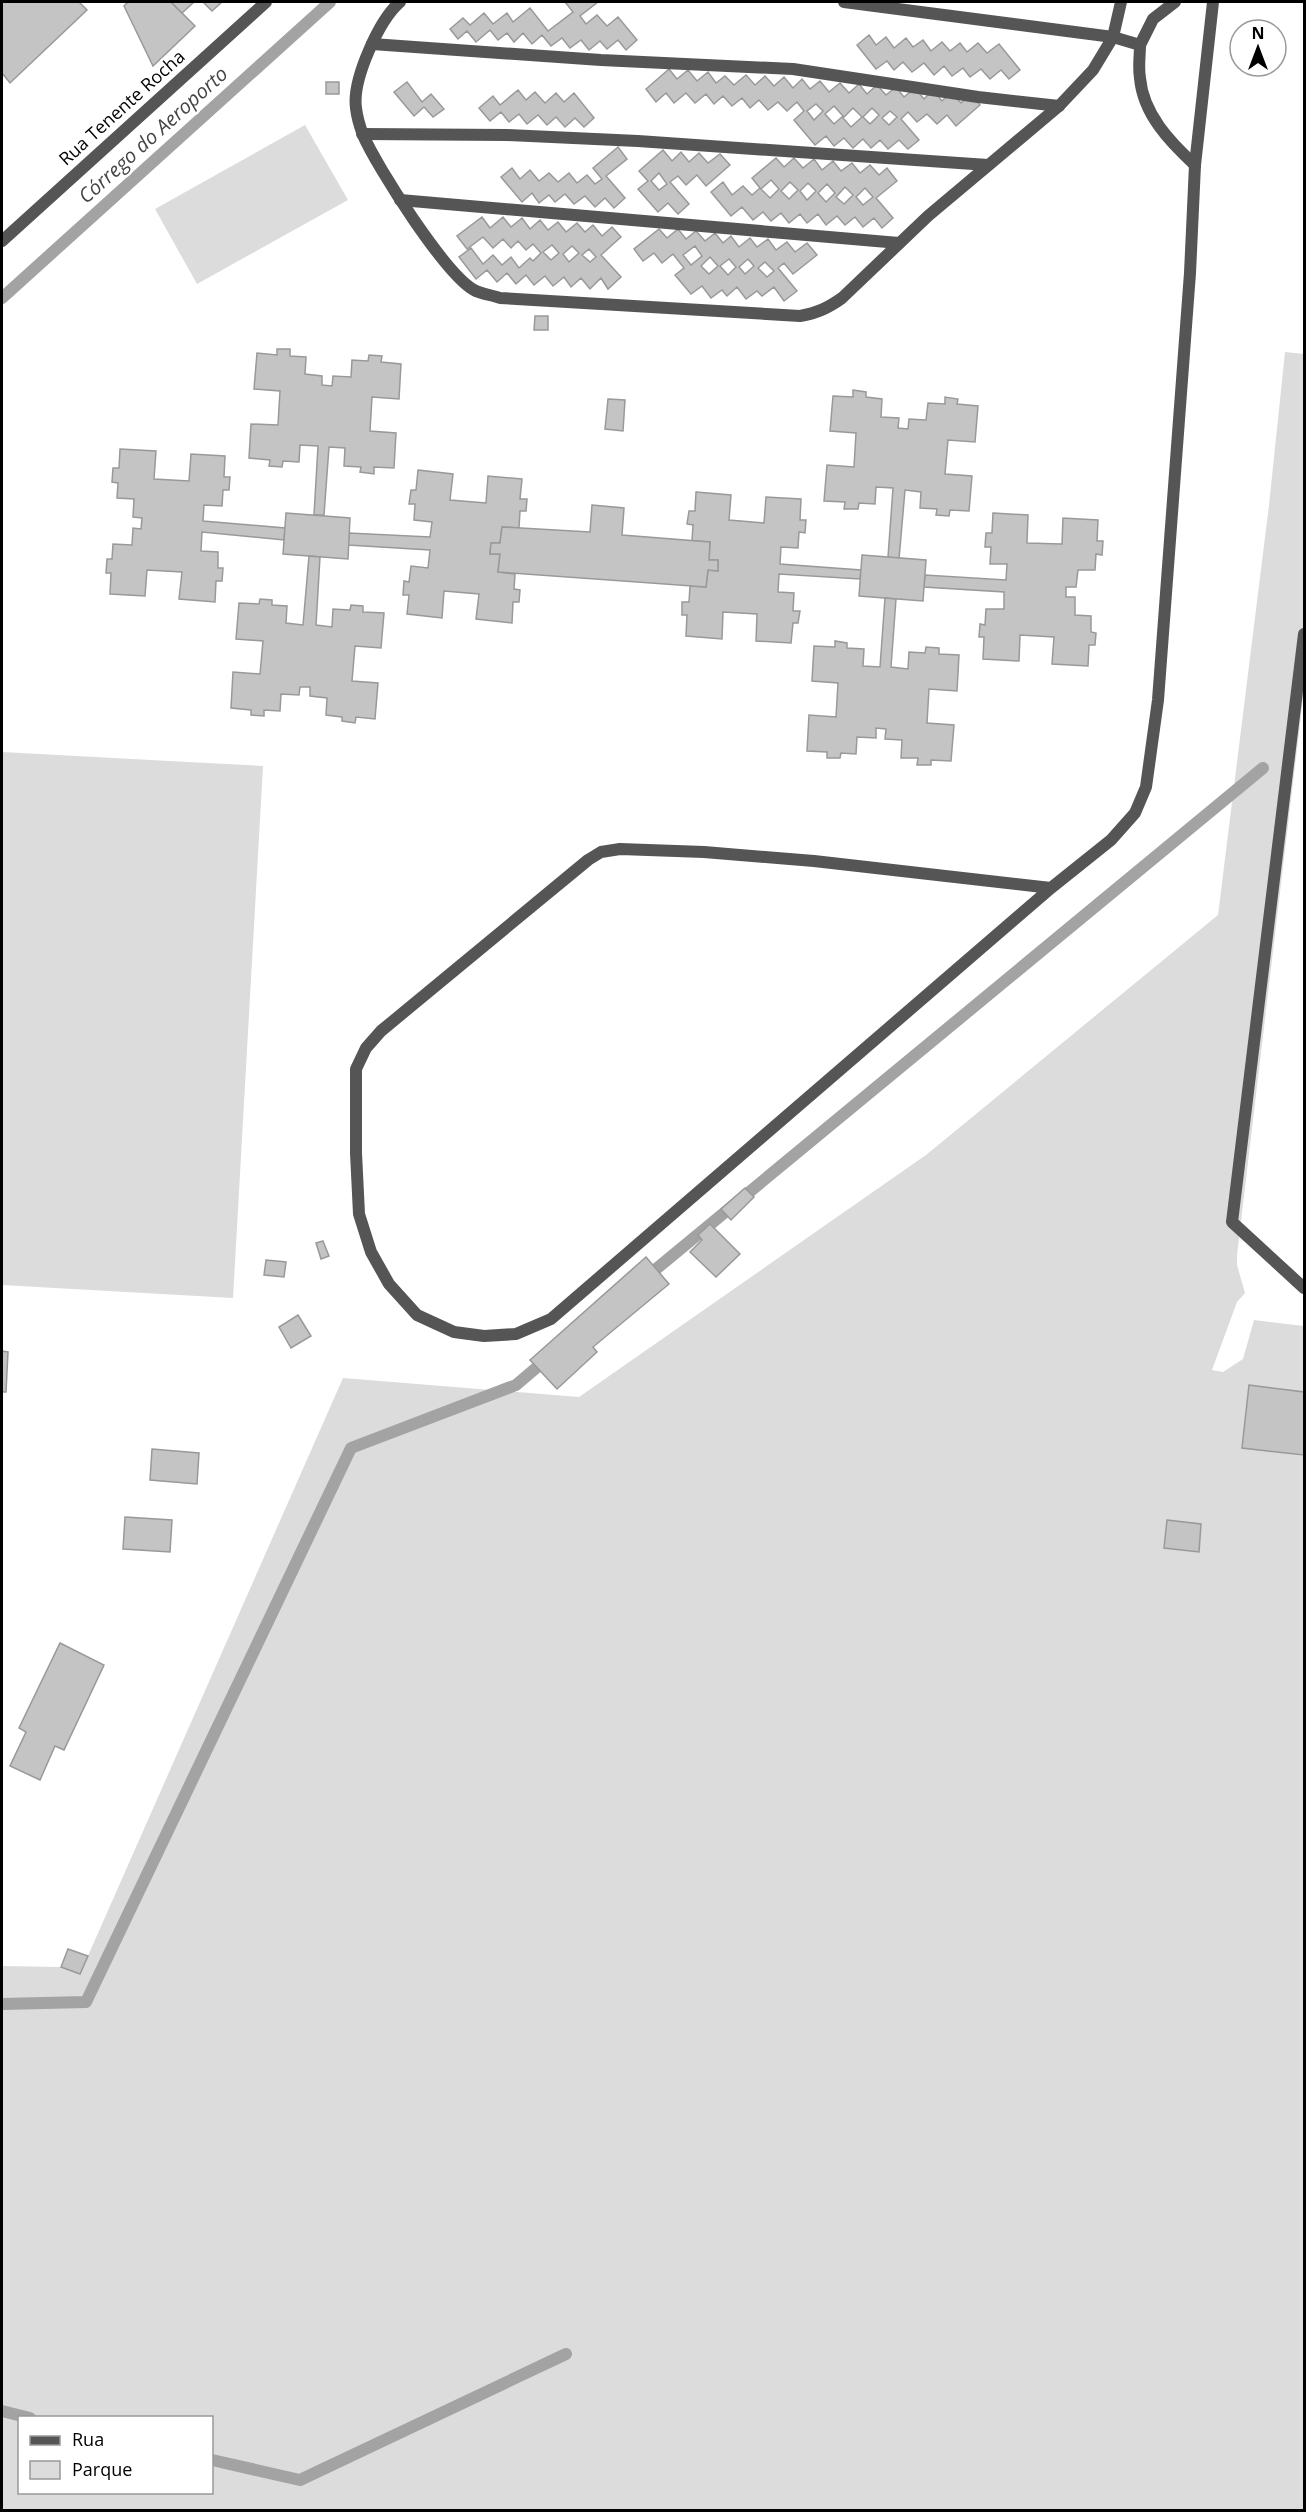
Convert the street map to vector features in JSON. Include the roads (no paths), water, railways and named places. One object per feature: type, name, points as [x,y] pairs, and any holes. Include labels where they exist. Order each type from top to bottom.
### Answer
[{"type":"street","name":"Rua Tenente Rocha","points":[[2,240],[266,2]]},
{"type":"street","points":[[400,2],[372,44],[357,82],[356,107],[362,134],[400,200],[456,275],[474,290],[500,298],[800,316],[816,314],[842,298],[899,243],[1059,106],[1094,70],[1113,36],[1121,2]]},
{"type":"street","points":[[843,2],[1113,36],[1140,45]]},
{"type":"street","points":[[1175,2],[1152,19],[1140,45],[1140,80],[1152,117],[1171,143],[1195,165]]},
{"type":"street","points":[[1051,888],[901,870],[704,852],[620,849],[601,852],[588,860],[381,1031],[366,1048],[356,1069],[356,1153],[359,1214],[370,1252],[389,1284],[417,1315],[454,1332],[484,1336],[516,1334],[551,1319],[1051,888],[1111,840],[1135,813],[1146,786],[1158,700],[1190,273],[1195,165],[1213,2]]},
{"type":"street","points":[[372,44],[601,60],[793,69],[978,97],[1059,106]]},
{"type":"street","points":[[362,134],[507,135],[615,140],[988,165]]},
{"type":"street","points":[[400,200],[899,243]]},
{"type":"street","points":[[1305,634],[1232,1222],[1305,1288]]},
{"type":"waterway","name":"Córrego do Aeroporto","points":[[2,298],[330,2]]},
{"type":"waterway","points":[[644,1279],[1263,768]]},
{"type":"waterway","points":[[2,2004],[86,2002],[351,1448],[516,1385],[549,1357]]},
{"type":"waterway","points":[[213,2460],[300,2480],[566,2354]]},
{"type":"waterway","points":[[2,2411],[22,2416]]}]
